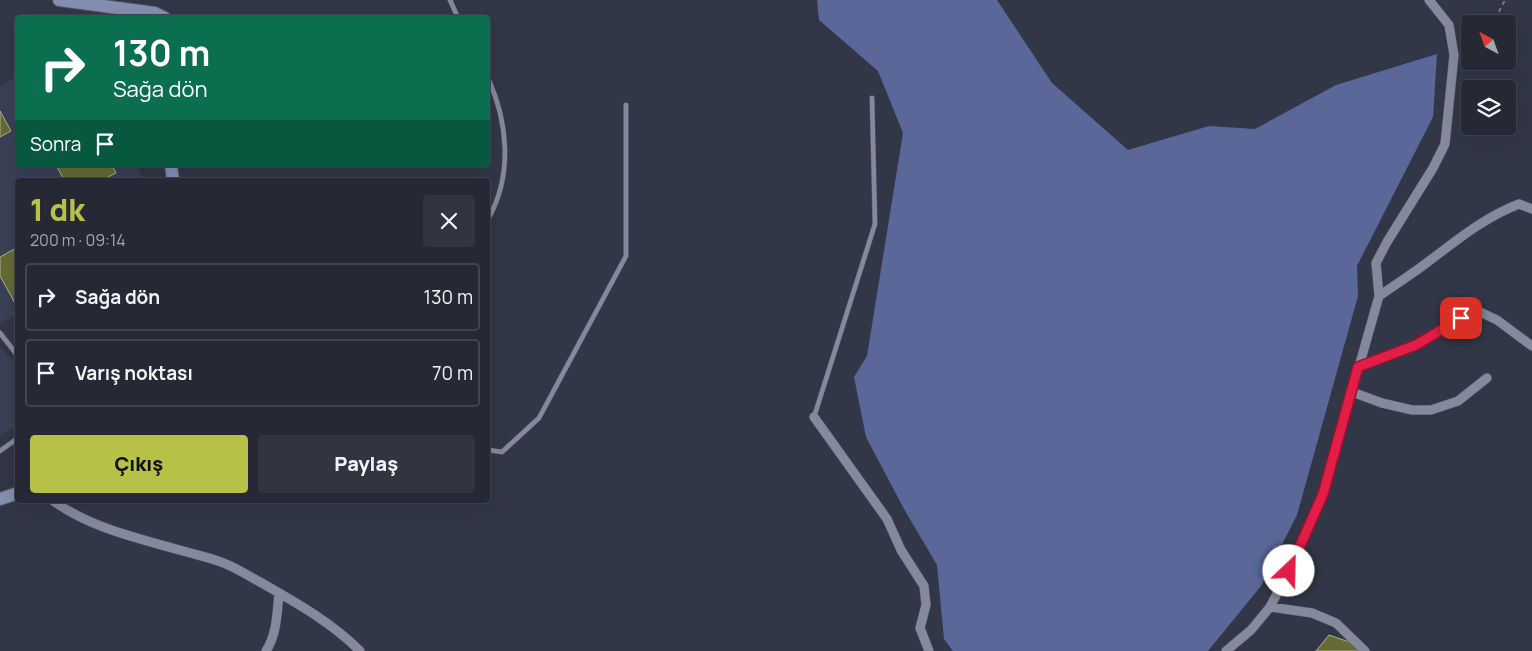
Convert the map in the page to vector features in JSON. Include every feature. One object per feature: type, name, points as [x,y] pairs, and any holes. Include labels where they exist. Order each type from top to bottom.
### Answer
[{"type":"street","points":[[59,0],[159,15]]},
{"type":"street","points":[[1226,651],[1252,630],[1270,606],[1289,571],[1323,494],[1379,296],[1376,263],[1433,168],[1445,144],[1454,55],[1449,25],[1430,0]]},
{"type":"street","points":[[1379,296],[1416,271],[1477,224],[1519,204],[1532,209]]},
{"type":"street","points":[[1358,367],[1416,345],[1461,318],[1478,311],[1497,320],[1532,346]]},
{"type":"street","points":[[1352,392],[1382,404],[1412,410],[1431,410],[1458,402],[1487,378]]},
{"type":"street","points":[[814,417],[887,519],[901,550],[924,586],[926,605],[920,628],[929,651]]},
{"type":"street","points":[[0,499],[15,494]]},
{"type":"street","points":[[56,503],[94,523],[136,538],[226,564],[279,593],[327,623],[360,651]]},
{"type":"street","points":[[266,651],[276,624],[279,593]]},
{"type":"street","points":[[1270,606],[1312,613],[1336,624],[1365,651]]},
{"type":"lane","points":[[450,0],[457,15]]},
{"type":"lane","points":[[490,83],[505,134],[505,171],[490,214]]},
{"type":"lane","points":[[814,417],[875,224],[872,98]]},
{"type":"lane","points":[[490,450],[502,452],[539,418],[626,256],[626,105]]},
{"type":"lane","points":[[0,333],[15,352]]},
{"type":"lane","points":[[0,452],[15,440]]},
{"type":"path","points":[[1496,15],[1505,0]]},
{"type":"shaded area","points":[[817,0],[997,0],[1052,83],[1128,150],[1209,126],[1255,129],[1336,85],[1437,54],[1433,117],[1357,266],[1358,296],[1297,515],[1261,586],[1208,651],[953,651],[944,639],[937,565],[904,509],[866,437],[854,377],[867,356],[903,133],[878,71],[819,20]]},
{"type":"shaded area","points":[[15,77],[15,167],[137,167],[142,178],[15,178],[15,315],[0,323],[0,86]]},
{"type":"shaded area","points":[[0,347],[15,364],[15,426],[0,436]]},
{"type":"building","points":[[0,111],[11,131],[0,137]]},
{"type":"building","points":[[57,167],[113,167],[116,173],[106,178],[63,178]]},
{"type":"building","points":[[15,249],[15,303],[0,276],[0,257]]},
{"type":"building","points":[[1329,635],[1355,644],[1362,651],[1316,651]]},
{"type":"route","points":[[1289,571],[1323,494],[1358,367],[1416,345],[1461,318]]}]
